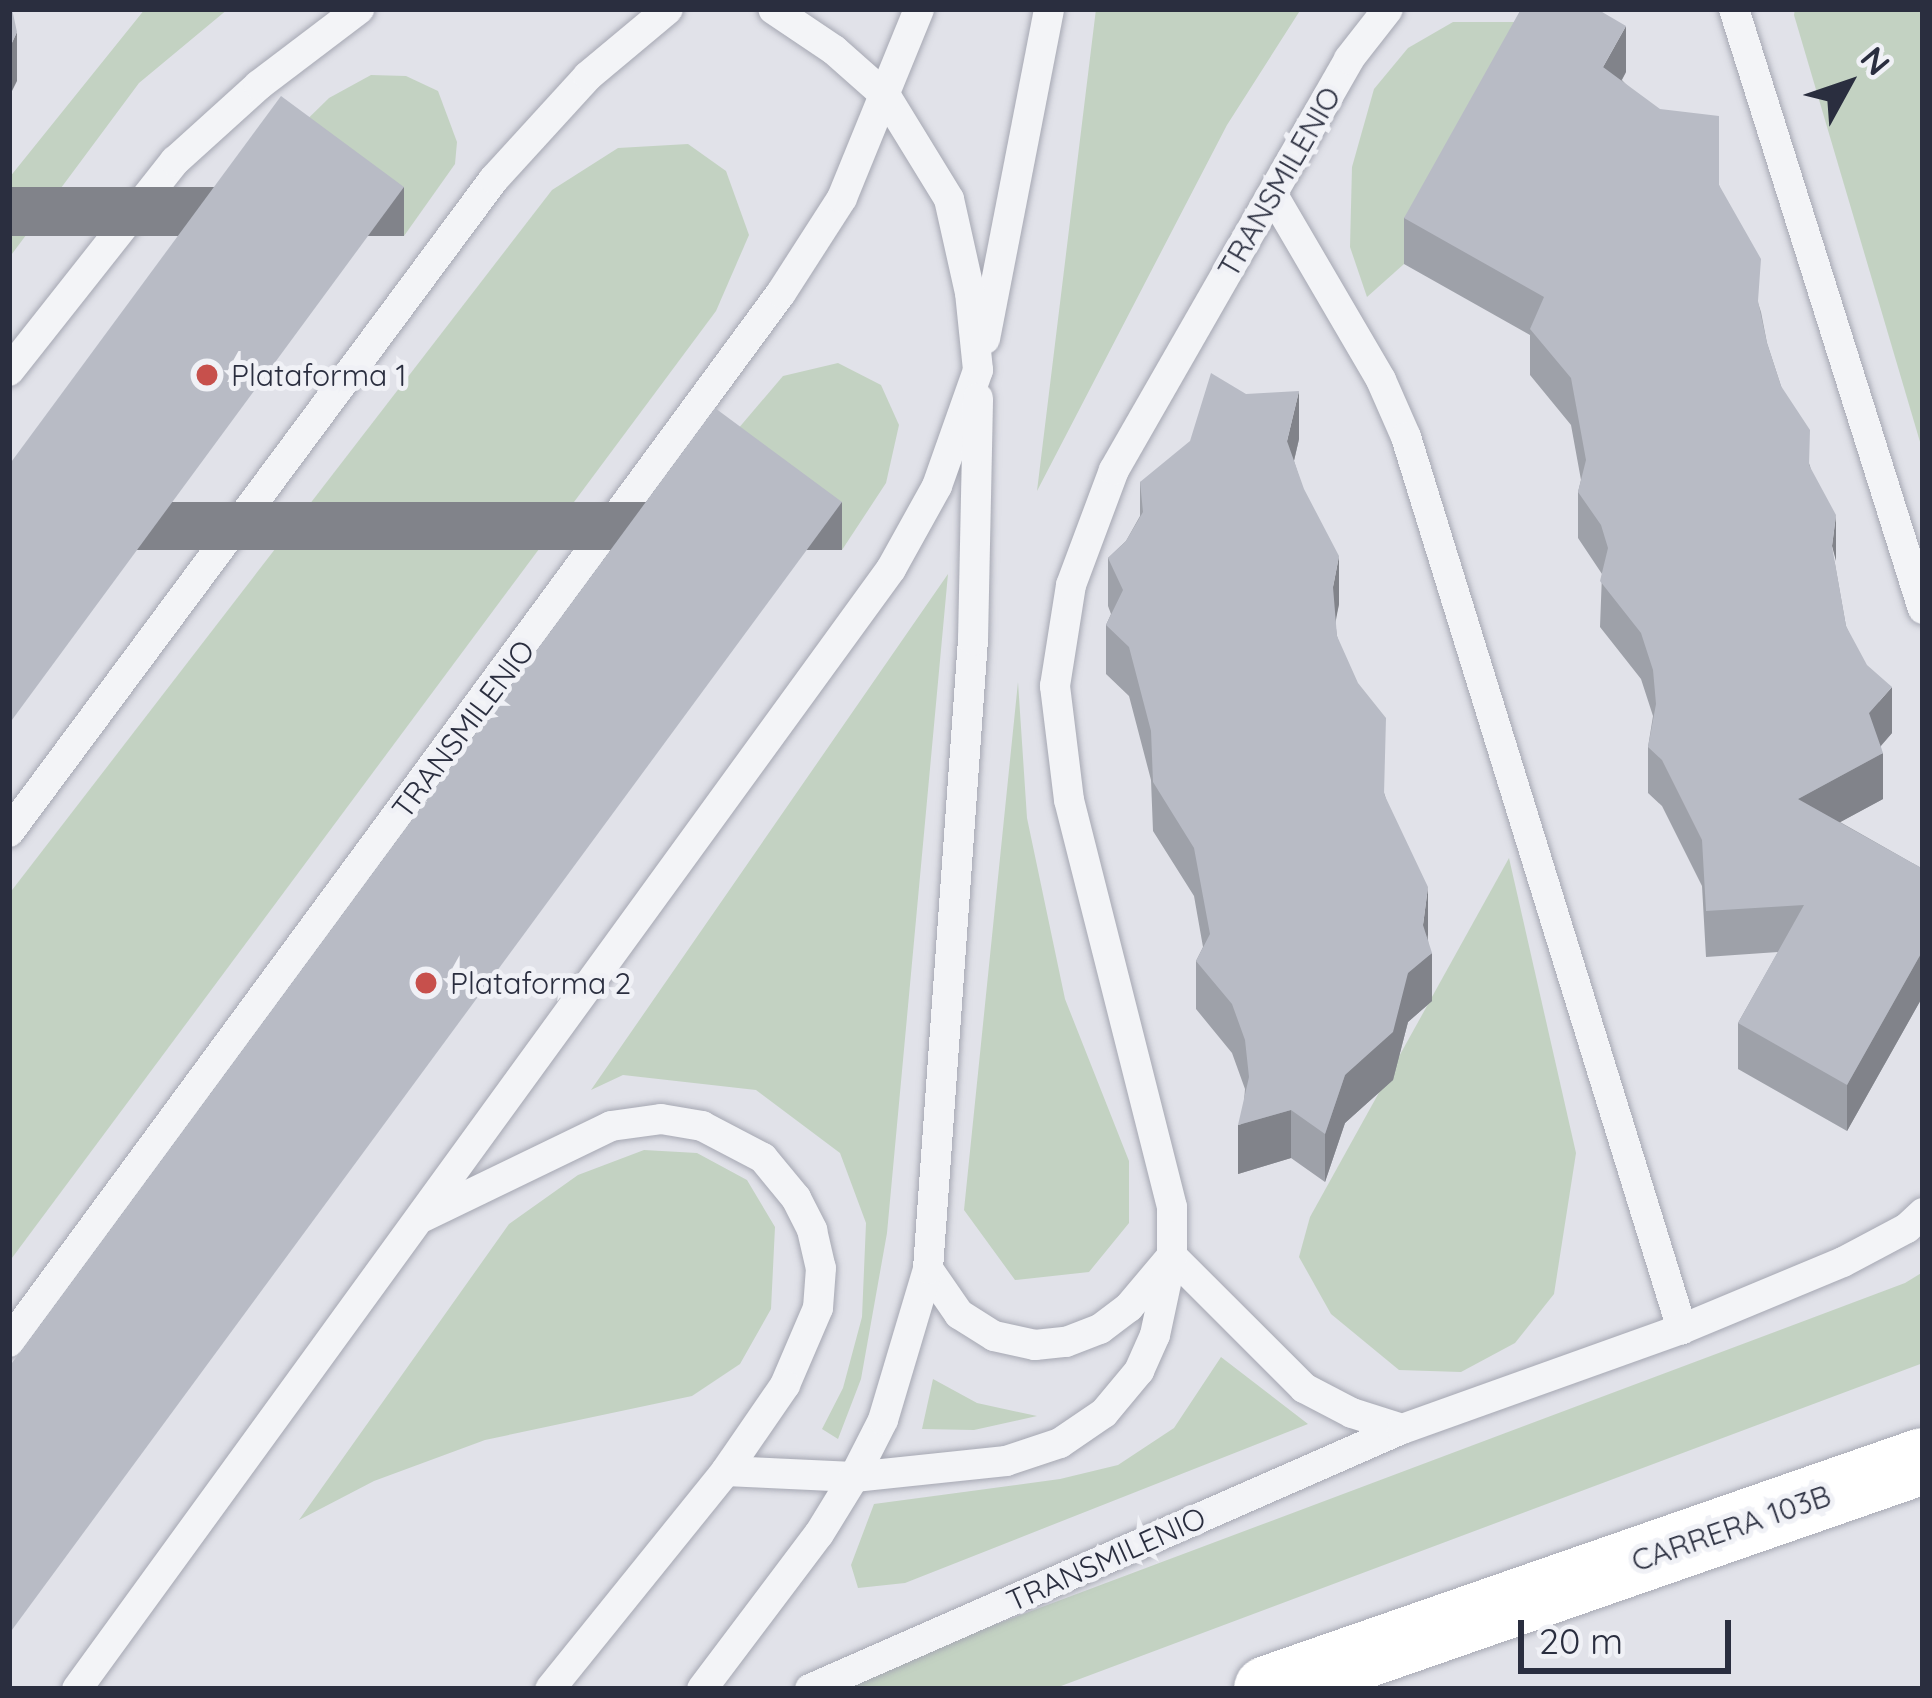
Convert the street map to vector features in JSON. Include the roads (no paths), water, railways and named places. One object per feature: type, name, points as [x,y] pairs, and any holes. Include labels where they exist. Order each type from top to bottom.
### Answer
[{"type":"street","name":"CARRERA 103B","points":[[1268,1689],[1923,1461]]},
{"type":"lane","points":[[9,371],[175,161],[259,85],[359,9]]},
{"type":"lane","points":[[9,832],[494,179],[589,76],[668,9]]},
{"type":"lane","points":[[702,1689],[819,1534],[854,1477],[883,1420],[928,1269],[971,664],[978,370],[970,293],[949,199],[886,96],[834,50],[773,9]]},
{"type":"lane","name":"TRANSMILENIO","points":[[9,1342],[701,408],[842,198],[920,9]]},
{"type":"lane","points":[[77,1689],[892,569],[937,486],[978,370],[1049,9]]},
{"type":"lane","name":"TRANSMILENIO","points":[[726,1471],[854,1477],[987,1465],[1060,1443],[1103,1413],[1139,1371],[1155,1334],[1172,1256],[1172,1207],[1069,800],[1055,686],[1072,585],[1092,517],[1114,470],[1349,59],[1388,9]]},
{"type":"lane","points":[[1734,9],[1923,609]]},
{"type":"lane","points":[[1273,195],[1381,380],[1406,437],[1682,1329]]},
{"type":"lane","points":[[417,1220],[611,1126],[661,1119],[702,1126],[763,1158],[796,1198],[812,1230],[821,1268],[818,1308],[785,1385],[726,1471],[550,1689]]},
{"type":"lane","name":"TRANSMILENIO","points":[[810,1689],[1402,1429],[1682,1329],[1843,1262],[1907,1228],[1923,1213]]},
{"type":"lane","points":[[928,1269],[959,1314],[994,1336],[1035,1345],[1066,1342],[1100,1329],[1129,1307],[1172,1256],[1304,1388],[1352,1413],[1402,1429]]},
{"type":"place","name":"Plataforma 1","points":[[207,375]]},
{"type":"place","name":"Plataforma 2","points":[[426,983]]}]
